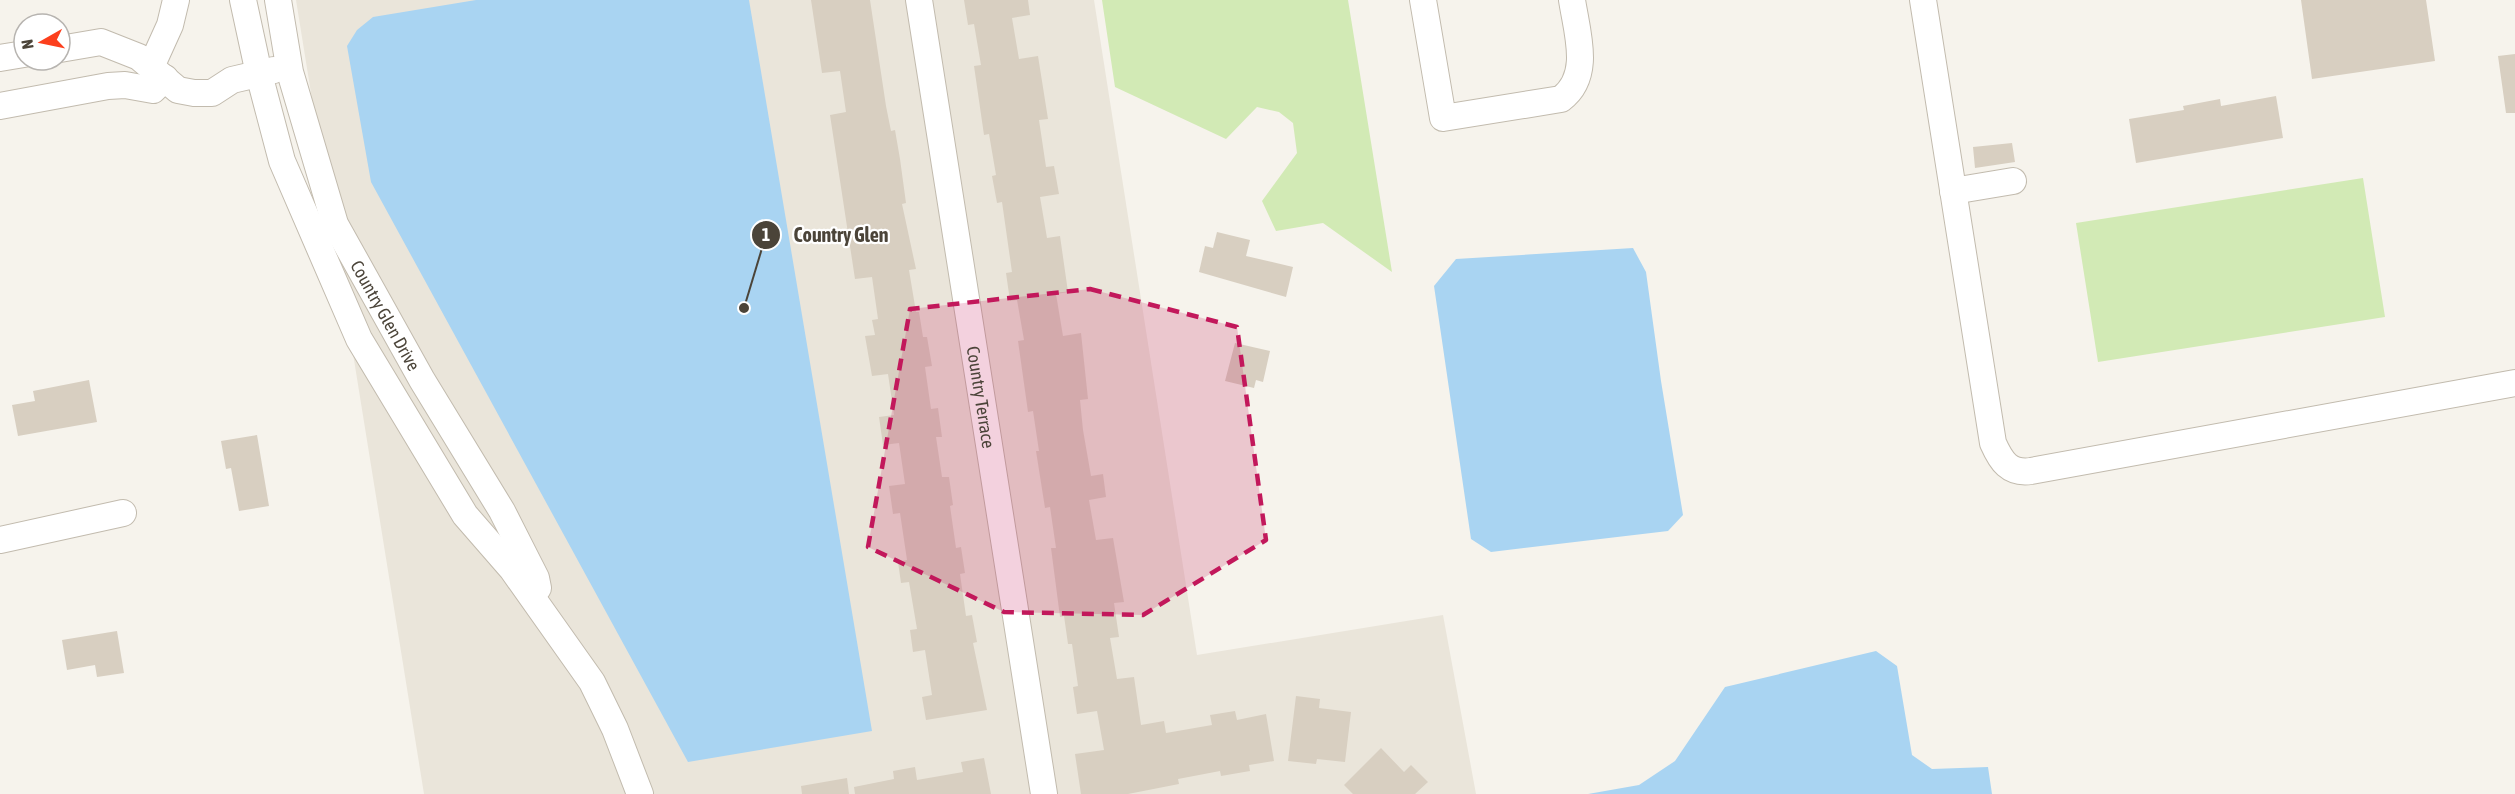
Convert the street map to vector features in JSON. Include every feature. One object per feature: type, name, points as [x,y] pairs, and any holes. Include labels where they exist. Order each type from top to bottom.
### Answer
[{"type":"street","points":[[0,106],[108,86],[125,85],[153,90],[176,0]]},
{"type":"street","name":"Country Glen Drive","points":[[243,0],[259,74],[282,161],[359,339],[465,515],[541,609],[592,682],[615,729],[640,794]]},
{"type":"street","name":"Country Glen Drive","points":[[278,0],[289,67],[309,145],[335,224],[422,380],[502,512],[536,578],[541,609]]},
{"type":"street","name":"Country Terrace","points":[[919,0],[1044,794]]},
{"type":"street","points":[[1423,0],[1443,118],[1561,99],[1572,91],[1578,80],[1581,60],[1572,0]]},
{"type":"street","points":[[1923,0],[1993,442],[2004,464],[2018,473],[2515,383]]},
{"type":"street","points":[[72,46],[101,42],[139,57],[178,90],[212,93],[232,80],[289,67]]},
{"type":"street","points":[[1953,191],[2013,181]]},
{"type":"street","points":[[0,540],[123,513]]},
{"type":"highlighted area","points":[[1090,289],[1237,327],[1266,540],[1143,615],[1004,612],[868,547],[910,309]]},
{"type":"shaded area","points":[[296,0],[1094,0],[1197,655],[1443,615],[1476,794],[424,794]]},
{"type":"green space","points":[[1102,0],[1348,0],[1392,272],[1323,223],[1276,231],[1262,201],[1297,153],[1293,123],[1279,112],[1257,107],[1226,139],[1115,87]]},
{"type":"green space","points":[[2363,178],[2385,317],[2098,362],[2076,223]]},
{"type":"water","points":[[476,0],[749,0],[872,731],[688,762],[371,182],[347,46],[357,30],[373,17]]},
{"type":"water","points":[[1633,248],[1646,272],[1683,515],[1668,531],[1491,552],[1471,539],[1434,286],[1456,259]]},
{"type":"water","points":[[1876,651],[1897,666],[1912,755],[1932,769],[1988,767],[1992,794],[1588,794],[1639,785],[1675,761],[1725,687]]},
{"type":"building","points":[[811,0],[870,0],[886,106],[891,131],[895,130],[900,159],[906,203],[902,204],[916,269],[909,270],[916,312],[919,312],[923,337],[927,337],[932,366],[925,367],[931,409],[938,408],[942,437],[936,437],[942,477],[949,477],[953,505],[950,506],[956,548],[961,547],[965,573],[960,574],[966,616],[972,615],[977,642],[973,643],[987,710],[926,720],[922,697],[932,695],[925,650],[913,652],[910,630],[917,629],[909,582],[901,583],[898,562],[907,560],[900,513],[893,514],[889,486],[905,484],[899,443],[883,445],[879,417],[894,415],[888,374],[872,376],[865,336],[875,335],[872,320],[878,319],[872,277],[855,279],[830,115],[846,112],[840,71],[822,73]]},
{"type":"building","points":[[964,0],[1028,0],[1030,15],[1012,18],[1019,59],[1038,56],[1048,119],[1039,120],[1046,167],[1054,166],[1059,194],[1040,197],[1047,238],[1060,236],[1068,292],[1056,294],[1063,336],[1081,333],[1088,399],[1080,400],[1083,430],[1091,476],[1103,474],[1106,497],[1089,500],[1096,540],[1113,538],[1124,602],[1114,603],[1119,637],[1110,638],[1117,679],[1134,677],[1141,725],[1164,721],[1166,733],[1212,725],[1210,715],[1235,711],[1237,720],[1266,714],[1274,761],[1249,765],[1250,771],[1221,776],[1220,771],[1178,779],[1179,784],[1128,794],[1081,794],[1075,754],[1104,750],[1097,711],[1077,714],[1073,687],[1078,686],[1072,644],[1068,644],[1064,616],[1060,617],[1051,548],[1056,548],[1050,507],[1045,508],[1036,451],[1039,451],[1033,411],[1028,412],[1018,341],[1024,340],[1017,300],[1010,301],[1006,273],[1012,272],[1002,202],[997,203],[992,176],[996,175],[989,134],[984,135],[974,66],[981,65],[974,24],[968,25]]},
{"type":"building","points":[[2301,0],[2426,0],[2435,61],[2312,79]]},
{"type":"building","points":[[2515,54],[2515,113],[2506,113],[2498,56]]},
{"type":"building","points":[[2276,96],[2283,138],[2136,163],[2129,119],[2184,110],[2183,106],[2220,99],[2221,106]]},
{"type":"building","points":[[2012,143],[2015,162],[1975,168],[1973,147]]},
{"type":"building","points":[[1217,232],[1250,240],[1246,256],[1293,267],[1286,297],[1199,272],[1205,246],[1213,248]]},
{"type":"building","points":[[1235,343],[1270,351],[1263,382],[1256,380],[1254,388],[1225,381]]},
{"type":"building","points":[[89,380],[97,422],[18,436],[12,405],[35,401],[33,391]]},
{"type":"building","points":[[257,435],[269,506],[239,511],[231,468],[226,469],[221,441]]},
{"type":"building","points":[[117,631],[124,673],[97,677],[95,665],[67,670],[62,640]]},
{"type":"building","points":[[1296,696],[1320,699],[1319,708],[1351,712],[1345,762],[1317,759],[1316,764],[1288,761]]},
{"type":"building","points":[[1381,748],[1404,772],[1411,765],[1428,782],[1415,794],[1353,794],[1344,785]]},
{"type":"building","points":[[984,758],[991,794],[855,794],[854,787],[894,779],[893,771],[915,767],[917,780],[963,772],[961,762]]},
{"type":"building","points":[[847,778],[849,794],[802,794],[801,786]]},
{"type":"place","name":"Country Glen","points":[[744,308]]}]
